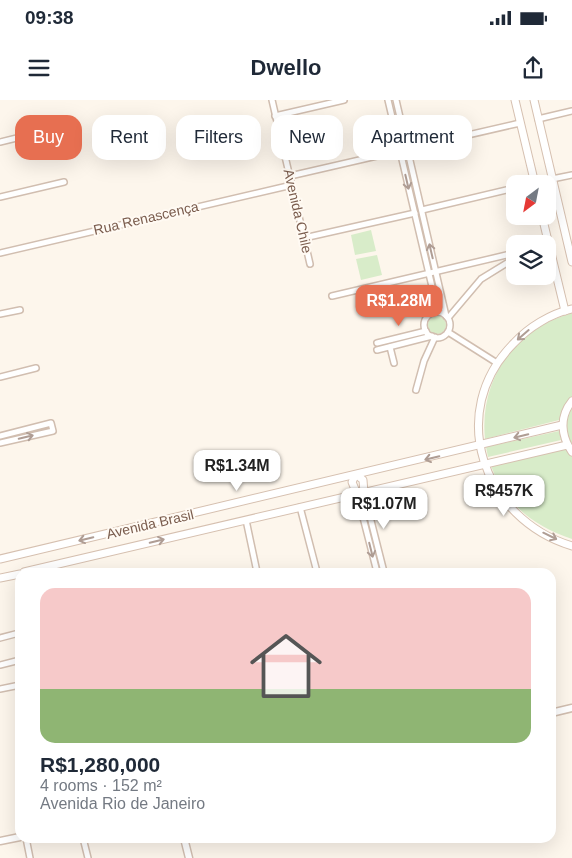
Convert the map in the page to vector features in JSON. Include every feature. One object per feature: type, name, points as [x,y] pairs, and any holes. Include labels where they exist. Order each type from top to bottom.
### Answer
[{"type":"main road","points":[[515,100],[533,175]]},
{"type":"main road","points":[[534,100],[551,175]]},
{"type":"main road","points":[[556,193],[570,241],[572,262]]},
{"type":"main road","points":[[556,271],[568,310],[524,332],[498,362],[482,400],[479,420],[479,446],[484,464],[500,494],[512,510],[545,534],[572,546]]},
{"type":"main road","points":[[572,402],[564,414],[562,425],[567,445],[572,452]]},
{"type":"main road","name":"Avenida Brasil","points":[[0,559],[562,425]]},
{"type":"main road","name":"Avenida Brasil","points":[[41,568],[567,445]]},
{"type":"main road","points":[[356,475],[363,480],[361,493],[352,482],[356,475]]},
{"type":"main road","points":[[0,578],[15,575]]},
{"type":"street","name":"Avenida Chile","points":[[272,100],[276,115]]},
{"type":"street","points":[[280,115],[344,100]]},
{"type":"street","points":[[388,100],[392,115]]},
{"type":"street","points":[[396,100],[399,115]]},
{"type":"street","points":[[538,119],[572,111]]},
{"type":"street","points":[[472,134],[520,123]]},
{"type":"street","points":[[0,142],[15,138]]},
{"type":"street","name":"Avenida Chile","points":[[286,160],[310,264]]},
{"type":"street","points":[[290,176],[360,160]]},
{"type":"street","points":[[402,160],[438,312],[447,317]]},
{"type":"street","points":[[378,350],[442,336],[448,332],[450,324],[410,160]]},
{"type":"street","points":[[556,178],[572,175]]},
{"type":"street","points":[[0,197],[64,182]]},
{"type":"street","name":"Rua Renascença","points":[[0,253],[292,185]]},
{"type":"street","points":[[422,210],[506,190]]},
{"type":"street","points":[[304,238],[415,213]]},
{"type":"street","points":[[332,296],[506,255]]},
{"type":"street","points":[[447,317],[481,279],[506,264]]},
{"type":"street","points":[[0,314],[20,310]]},
{"type":"street","points":[[434,337],[426,331],[425,323],[428,316],[438,312]]},
{"type":"street","points":[[377,343],[426,331]]},
{"type":"street","points":[[448,332],[498,362]]},
{"type":"street","points":[[416,390],[424,361],[434,337]]},
{"type":"street","points":[[390,347],[394,363]]},
{"type":"street","points":[[0,377],[36,368]]},
{"type":"street","points":[[0,436],[51,423],[53,431],[0,443]]},
{"type":"street","points":[[361,493],[376,568]]},
{"type":"street","points":[[361,493],[383,568]]},
{"type":"street","points":[[300,507],[316,568]]},
{"type":"street","points":[[246,520],[257,568]]},
{"type":"street","points":[[0,638],[15,635]]},
{"type":"street","points":[[0,665],[15,661]]},
{"type":"street","points":[[0,689],[15,686]]},
{"type":"street","points":[[556,712],[572,708]]},
{"type":"street","points":[[0,842],[15,838]]},
{"type":"street","points":[[27,843],[30,858]]},
{"type":"street","points":[[84,843],[88,858]]},
{"type":"street","points":[[185,843],[189,858]]},
{"type":"green space","points":[[371,230],[376,251],[355,255],[351,235]]},
{"type":"green space","points":[[377,255],[382,275],[361,280],[356,259]]},
{"type":"green space","points":[[572,313],[572,445],[567,433],[567,418],[485,439],[485,417],[488,397],[495,377],[504,360],[517,344],[533,331],[551,321]]},
{"type":"green space","points":[[433,316],[441,316],[446,321],[444,332],[433,334],[428,329],[428,321]]},
{"type":"green space","points":[[559,431],[561,440],[488,457],[486,447]]},
{"type":"green space","points":[[566,449],[572,456],[572,539],[534,521],[513,503],[504,492],[491,466]]}]
